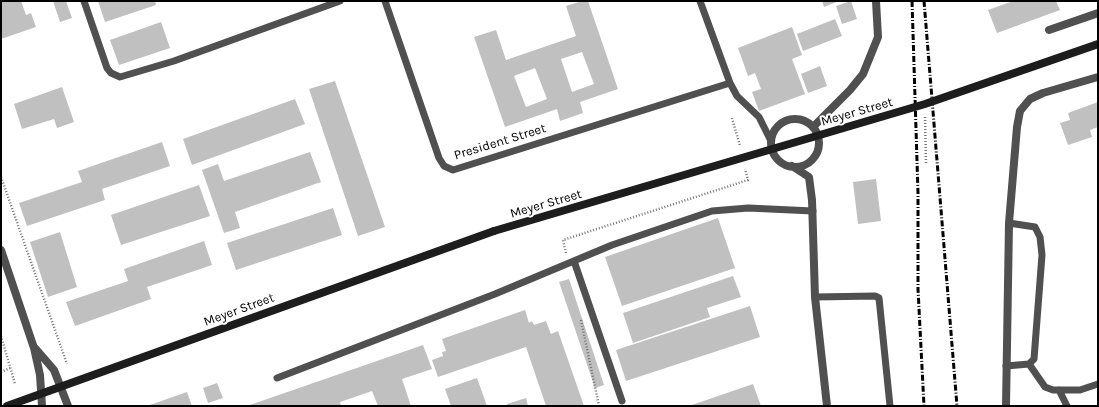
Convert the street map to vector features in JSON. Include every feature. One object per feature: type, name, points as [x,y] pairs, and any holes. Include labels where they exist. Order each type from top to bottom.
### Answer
[{"type":"street","points":[[813,127],[850,90],[863,74],[878,37],[876,1]]},
{"type":"street","points":[[1049,30],[1098,14]]},
{"type":"street","name":"Meyer Street","points":[[7,406],[494,231],[925,104],[1098,44]]},
{"type":"street","points":[[1006,406],[1009,223],[1017,127],[1020,111],[1030,99],[1043,93],[1098,78]]},
{"type":"street","points":[[792,166],[803,165],[813,159],[818,148],[818,137],[813,127],[802,120],[790,119],[779,124],[772,134],[771,141],[774,156],[779,161],[792,166],[809,177],[813,211],[815,297],[827,406]]},
{"type":"street","points":[[1,250],[34,348],[40,375],[40,395],[42,406]]},
{"type":"street","points":[[34,348],[54,370],[68,406]]},
{"type":"lane","points":[[84,1],[107,68],[111,73],[120,77],[174,61],[340,1]]},
{"type":"lane","name":"President Street","points":[[385,1],[439,158],[444,166],[453,170],[730,83]]},
{"type":"lane","points":[[700,1],[730,83],[737,96],[759,117],[771,141]]},
{"type":"lane","points":[[277,378],[495,294],[612,245],[712,211],[748,208],[813,211]]},
{"type":"lane","points":[[1006,366],[1029,364],[1034,359],[1042,255],[1040,237],[1035,227],[1009,223]]},
{"type":"lane","points":[[574,261],[622,401]]},
{"type":"lane","points":[[815,297],[875,296],[879,298],[890,406]]},
{"type":"lane","points":[[1029,364],[1045,387],[1059,390],[1080,390],[1098,384]]},
{"type":"lane","points":[[1059,390],[1067,406]]},
{"type":"path","points":[[925,104],[926,164]]},
{"type":"path","points":[[1,177],[67,364]]},
{"type":"path","points":[[1,336],[15,384]]},
{"type":"path","points":[[1,372],[10,368]]},
{"type":"building","points":[[1,1],[21,1],[26,15],[31,13],[36,27],[1,39]]},
{"type":"building","points":[[53,1],[66,1],[72,18],[60,22]]},
{"type":"building","points":[[98,1],[155,1],[156,5],[105,22]]},
{"type":"building","points":[[582,1],[588,1],[618,89],[580,102],[583,113],[560,121],[557,109],[505,127],[474,37],[496,30],[506,60],[576,36],[566,6]],"holes":[[[582,52],[594,84],[572,92],[561,59]],[[535,68],[547,99],[526,107],[514,76]]]},
{"type":"building","points":[[822,1],[839,1],[824,7]]},
{"type":"building","points":[[851,1],[857,19],[842,24],[836,6]]},
{"type":"building","points":[[1013,1],[1056,1],[1060,10],[997,33],[988,10]]},
{"type":"building","points":[[835,19],[842,36],[803,51],[797,34]]},
{"type":"building","points":[[161,22],[170,48],[119,65],[110,40]]},
{"type":"building","points":[[792,27],[802,55],[792,59],[805,94],[759,111],[752,92],[761,89],[755,73],[748,76],[738,48]]},
{"type":"building","points":[[820,66],[827,86],[808,93],[801,74]]},
{"type":"building","points":[[335,81],[385,227],[358,236],[309,89]]},
{"type":"building","points":[[62,87],[74,122],[57,128],[54,119],[22,129],[14,104]]},
{"type":"building","points":[[295,99],[305,124],[192,165],[183,139]]},
{"type":"building","points":[[1098,102],[1098,127],[1090,130],[1092,137],[1068,145],[1060,123],[1070,120],[1068,113]]},
{"type":"building","points":[[162,142],[170,166],[102,189],[105,200],[27,226],[19,203],[82,182],[78,171]]},
{"type":"building","points":[[310,152],[321,182],[235,212],[240,228],[224,233],[202,170],[218,164],[224,181]]},
{"type":"building","points":[[876,179],[881,221],[858,224],[853,182]]},
{"type":"building","points":[[199,185],[210,216],[121,245],[111,215]]},
{"type":"building","points":[[333,208],[342,235],[236,270],[227,243]]},
{"type":"building","points":[[718,218],[735,268],[622,306],[605,257]]},
{"type":"building","points":[[60,232],[77,287],[48,297],[30,242]]},
{"type":"building","points":[[204,241],[212,265],[147,287],[151,299],[75,326],[66,302],[128,281],[124,269]]},
{"type":"building","points":[[733,276],[741,297],[707,308],[710,317],[633,343],[623,313]]},
{"type":"building","points":[[569,279],[604,385],[595,388],[559,282]]},
{"type":"building","points":[[750,306],[760,337],[626,381],[616,350]]},
{"type":"building","points":[[525,310],[529,323],[532,321],[534,325],[546,321],[551,334],[558,331],[584,406],[546,406],[526,347],[438,377],[432,360],[443,356],[442,352],[446,351],[442,339]]},
{"type":"building","points":[[423,345],[432,369],[402,379],[411,406],[378,406],[372,391],[340,402],[341,406],[247,406]]},
{"type":"building","points":[[477,378],[487,406],[451,406],[445,389]]},
{"type":"building","points":[[217,383],[223,398],[208,403],[203,388]]},
{"type":"building","points":[[753,384],[761,406],[689,406]]},
{"type":"building","points":[[187,392],[192,406],[147,406]]},
{"type":"building","points":[[526,398],[528,406],[507,406],[507,404]]},
{"type":"railway","points":[[912,1],[918,193],[918,289],[924,406]]},
{"type":"railway","points":[[924,1],[957,406]]}]
